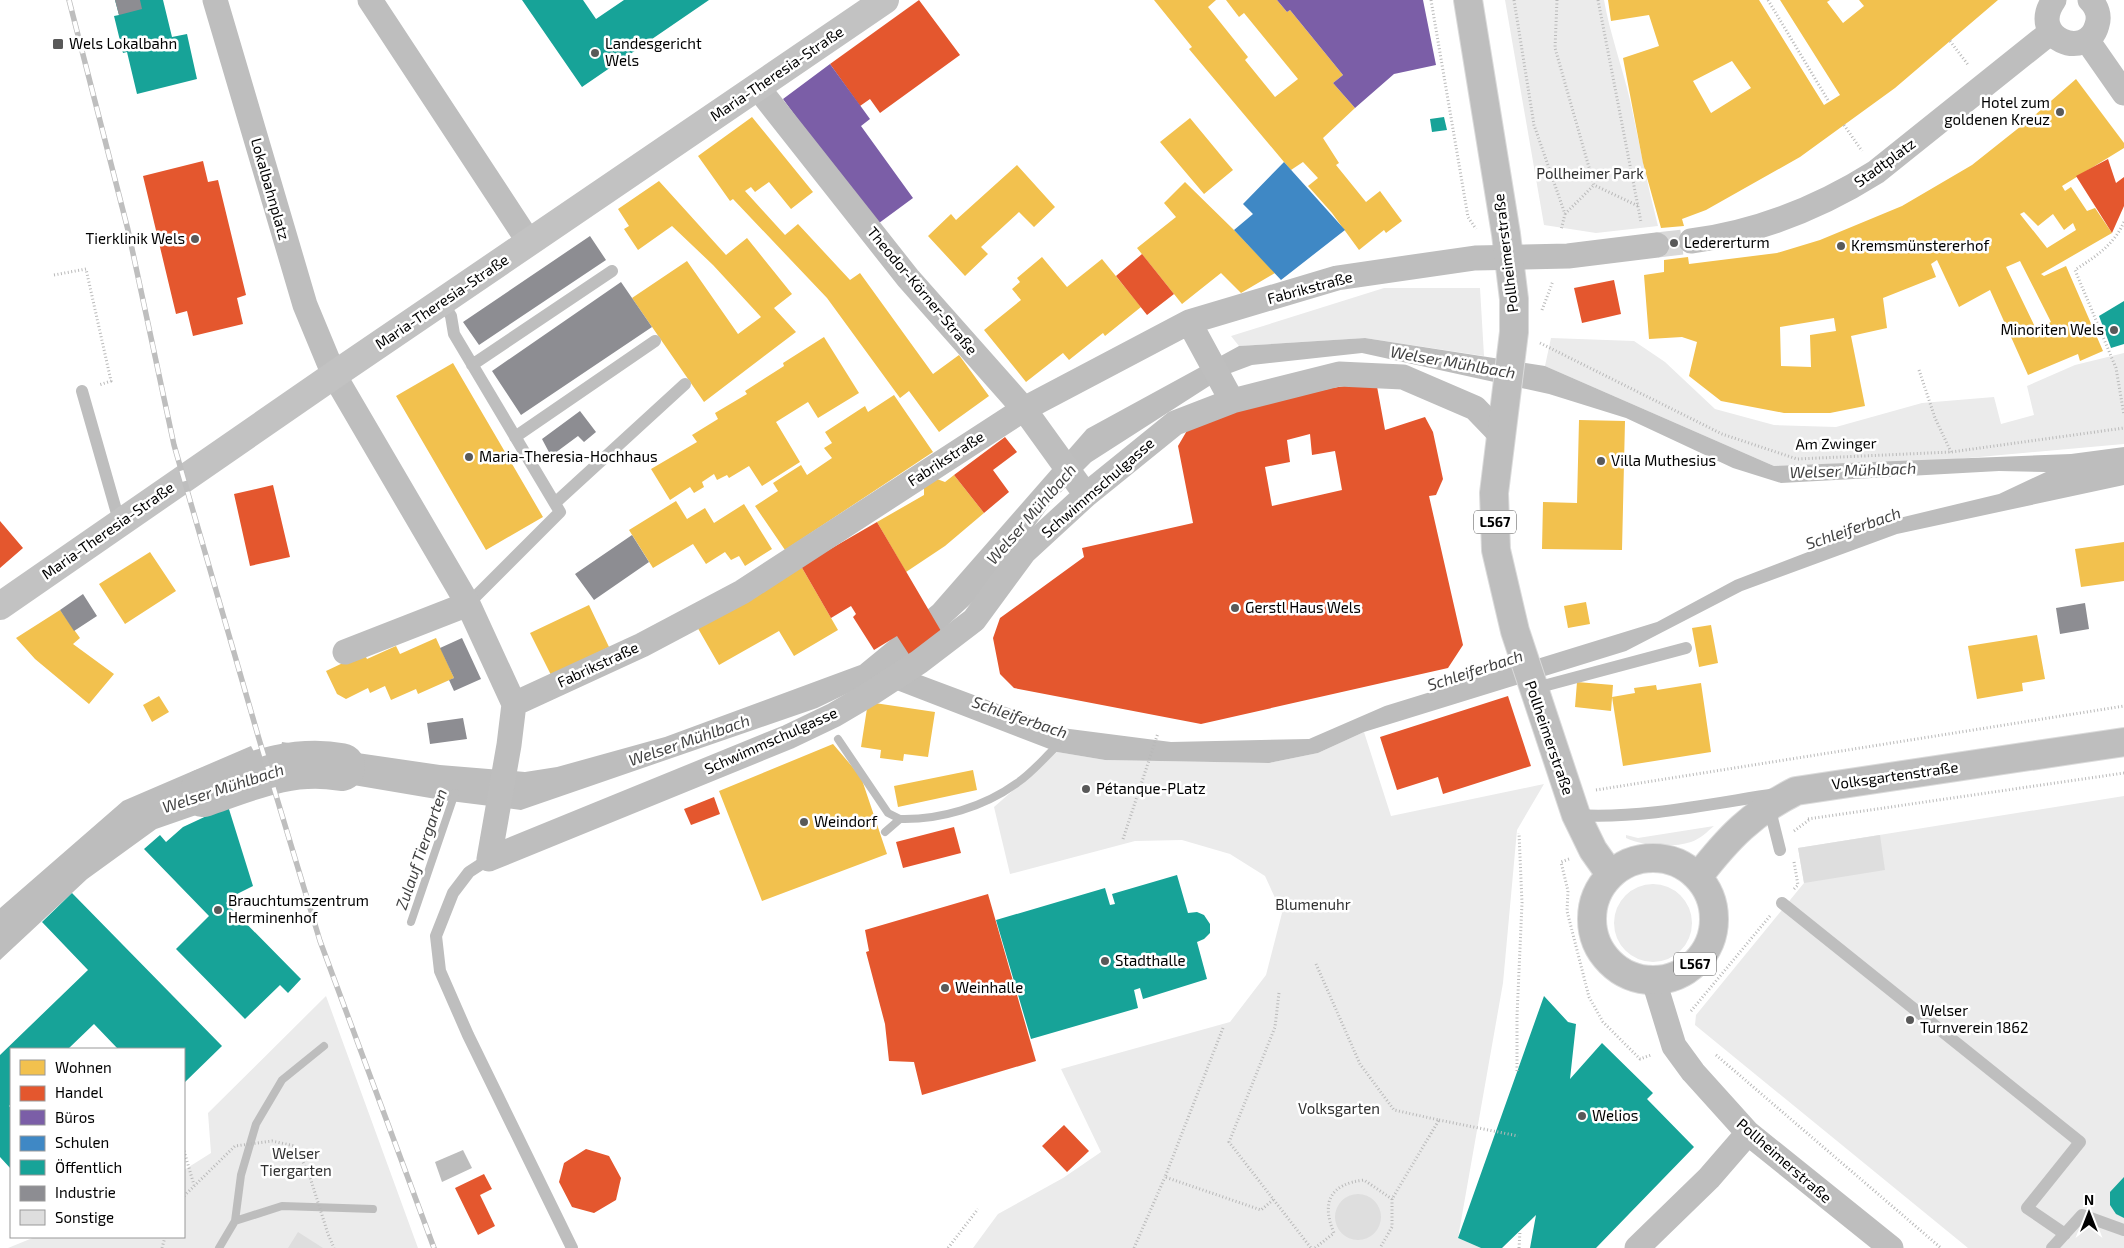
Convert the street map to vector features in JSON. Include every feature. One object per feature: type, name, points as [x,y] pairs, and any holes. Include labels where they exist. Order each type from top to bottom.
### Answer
[{"type":"main road","name":"Maria-Theresia-Straße","points":[[0,606],[442,301],[885,0]]},
{"type":"main road","name":"Pollheimerstraße","points":[[1468,0],[1514,299],[1513,341],[1494,492],[1496,550],[1521,651],[1576,815],[1593,850],[1610,874]]},
{"type":"main road","name":"Volksgartenstraße","points":[[1698,877],[1722,846],[1752,818],[1769,804],[1796,791],[2124,742]]},
{"type":"main road","name":"L567","points":[[1645,858],[1665,859],[1683,865],[1698,877],[1710,894],[1715,914],[1713,934],[1705,953],[1692,968],[1674,978],[1654,981],[1635,979],[1619,971],[1605,958],[1596,942],[1591,925],[1592,906],[1599,889],[1610,874],[1626,864],[1645,858]]},
{"type":"street","name":"Lokalbahnplatz","points":[[215,0],[305,305],[334,375]]},
{"type":"street","points":[[370,0],[529,242]]},
{"type":"street","points":[[2054,0],[2047,15],[2051,32],[2063,43],[2080,43],[2087,40],[2093,34],[2098,19],[2095,1]]},
{"type":"street","name":"Stadtplatz","points":[[1691,241],[1727,236],[1804,212],[1853,187],[1876,172],[2051,32]]},
{"type":"street","points":[[2087,40],[2124,93]]},
{"type":"street","name":"Theodor-Körner-Straße","points":[[758,88],[908,278],[1024,409],[1083,489]]},
{"type":"street","points":[[1509,257],[1558,247],[1652,246]]},
{"type":"street","name":"Fabrikstraße","points":[[514,704],[642,645],[742,592],[1024,409],[1194,330],[1337,278],[1475,258],[1509,257]]},
{"type":"street","points":[[1194,330],[1227,390]]},
{"type":"street","name":"Schwimmschulgasse","points":[[489,859],[788,737],[834,715],[873,692],[920,662],[974,620],[1024,552],[1083,489],[1175,423],[1227,390],[1339,374],[1403,377],[1475,408],[1500,434]]},
{"type":"street","points":[[334,375],[468,604],[514,704],[510,745],[489,859]]},
{"type":"street","points":[[345,652],[468,604]]},
{"type":"street","name":"Pollheimerstraße","points":[[1654,981],[1674,1046],[1693,1072],[1748,1133],[1890,1248]]},
{"type":"street","points":[[1637,1248],[1709,1178],[1748,1133]]},
{"type":"lane","points":[[472,365],[612,271]]},
{"type":"lane","points":[[442,301],[451,316],[454,334],[560,512],[468,604]]},
{"type":"lane","points":[[515,437],[656,341]]},
{"type":"lane","points":[[555,503],[685,384]]},
{"type":"lane","points":[[82,391],[120,524]]},
{"type":"lane","points":[[1531,684],[1686,648]]},
{"type":"lane","points":[[1576,815],[1607,817],[1632,815],[1796,791]]},
{"type":"lane","points":[[1769,804],[1780,850]]},
{"type":"lane","points":[[489,859],[469,872],[453,893],[436,936],[440,971],[468,1035],[572,1248]]},
{"type":"lane","points":[[1782,903],[2080,1142],[2027,1208],[2065,1234]]},
{"type":"lane","points":[[2052,1248],[2082,1216],[2124,1230]]},
{"type":"path","points":[[1431,0],[1468,217],[1477,230]]},
{"type":"path","points":[[1514,0],[1534,125],[1565,214],[1552,286],[1539,318]]},
{"type":"path","points":[[1557,0],[1555,48],[1594,185],[1638,206]]},
{"type":"path","points":[[1598,0],[1638,206],[1652,246]]},
{"type":"path","points":[[1768,0],[1829,102]]},
{"type":"path","points":[[1565,214],[1594,185]]},
{"type":"path","points":[[2124,222],[2117,238],[2095,257],[2075,270],[2116,368],[2124,415]]},
{"type":"path","points":[[54,275],[86,269],[110,381],[82,391]]},
{"type":"path","name":"Am Zwinger","points":[[1513,341],[1722,434],[1797,459],[1951,452],[2124,428]]},
{"type":"path","points":[[1919,370],[1935,418],[1951,452]]},
{"type":"path","points":[[1595,790],[2124,706]]},
{"type":"path","points":[[1123,839],[1158,733]]},
{"type":"path","points":[[1790,834],[1809,820]]},
{"type":"path","points":[[1518,1071],[1517,1016],[1522,903],[1519,833]]},
{"type":"path","points":[[1593,850],[1561,862],[1568,891],[1567,911],[1589,997],[1602,1022],[1640,1059],[1674,1046]]},
{"type":"path","points":[[1690,1019],[1690,1012],[1695,1004],[1798,885],[1794,860]]},
{"type":"path","points":[[1316,964],[1360,1064],[1394,1110],[1518,1136]]},
{"type":"path","points":[[1279,993],[1275,1027],[1229,1142],[1311,1248]]},
{"type":"path","points":[[1134,1248],[1223,1028]]},
{"type":"path","points":[[1713,1054],[1942,1248]]},
{"type":"path","points":[[1380,1248],[1392,1227],[1392,1199],[1439,1120]]},
{"type":"path","points":[[185,1195],[235,1146],[272,1141],[295,1146],[320,1202],[328,1234],[334,1248]]},
{"type":"path","points":[[185,1154],[194,1186]]},
{"type":"path","points":[[1164,1177],[1261,1210],[1274,1199]]},
{"type":"path","points":[[1315,1248],[1334,1233],[1327,1217],[1330,1197],[1347,1182],[1364,1180],[1392,1199]]},
{"type":"path","points":[[948,1248],[978,1208]]},
{"type":"path","points":[[1519,1248],[1520,1231]]},
{"type":"green space","name":"Pollheimer Park","points":[[1505,0],[1604,0],[1630,100],[1658,226],[1596,233],[1544,225]]},
{"type":"green space","points":[[1384,288],[1480,288],[1484,356],[1365,338],[1239,346],[1231,336]]},
{"type":"green space","points":[[1551,338],[1634,341],[1665,362],[1715,409],[1774,425],[1836,427],[1922,403],[1994,397],[2001,424],[2034,415],[2027,386],[2075,365],[2124,353],[2124,444],[1946,460],[1774,466],[1545,366]]},
{"type":"green space","name":"Volksgarten","points":[[1364,732],[1391,816],[1544,784],[1517,830],[1503,983],[1458,1238],[1481,1248],[973,1248],[998,1214],[1063,1178],[1101,1152],[1061,1069],[1230,1022],[1266,975],[1282,913],[1265,876],[1230,854],[1182,840],[1135,841],[1010,874],[994,807],[1057,752],[1105,760],[1269,763],[1318,753]]},
{"type":"green space","name":"Welser Turnverein 1862","points":[[2124,796],[2124,1248],[1968,1248],[1695,1025],[1696,1015],[1804,883],[1798,848]]},
{"type":"green space","points":[[1714,826],[1694,841],[1683,844],[1649,844],[1626,838],[1626,835],[1638,838]]},
{"type":"green space","points":[[1653,884],[1668,887],[1680,896],[1689,908],[1692,923],[1689,938],[1680,950],[1668,959],[1653,962],[1638,959],[1626,950],[1617,938],[1614,923],[1617,908],[1626,896],[1638,887]]},
{"type":"green space","name":"Welser Tiergarten","points":[[326,996],[418,1248],[8,1248],[33,1238],[185,1238],[185,1169],[211,1153],[208,1113]]},
{"type":"water","name":"Schleiferbach","points":[[1365,338],[1545,366],[1774,466],[2071,454],[2124,447],[2124,485],[1897,534],[1742,591],[1626,651],[1364,732],[1318,753],[1269,763],[1105,760],[1057,752],[873,681],[817,708],[521,810],[442,800],[306,777],[156,829],[87,879],[0,960],[0,908],[123,801],[251,746],[273,788],[282,742],[440,765],[525,772],[557,767],[665,737],[860,665],[933,605],[1087,429],[1239,346]],"holes":[[[1362,353],[1549,394],[1626,418],[1733,468],[1781,483],[1999,471],[2046,472],[1999,494],[1891,520],[1735,580],[1657,622],[1385,706],[1309,739],[1171,742],[1062,728],[899,667],[911,659],[992,584],[1054,499],[1091,462],[1228,374],[1252,365]]]},
{"type":"water","points":[[463,1150],[472,1168],[442,1182],[435,1162]]},
{"type":"building: Wohnen","points":[[1154,0],[1216,0],[1208,7],[1248,57],[1245,60],[1275,97],[1298,79],[1244,13],[1239,17],[1226,0],[1277,0],[1287,12],[1290,10],[1343,75],[1333,83],[1355,108],[1323,138],[1339,163],[1336,165],[1366,202],[1380,191],[1402,221],[1386,233],[1384,230],[1359,250],[1332,213],[1308,186],[1318,178],[1303,162],[1291,170],[1189,49],[1192,47]]},
{"type":"building: Wohnen","points":[[1608,0],[1759,0],[1824,105],[1840,95],[1780,0],[1830,0],[1827,2],[1843,23],[1864,6],[1859,0],[1998,0],[1895,88],[1800,157],[1706,210],[1682,219],[1684,226],[1661,228],[1643,163],[1623,58],[1659,46],[1649,15],[1611,21]],"holes":[[[1732,61],[1751,88],[1711,113],[1693,81]]]},
{"type":"building: Wohnen","points":[[2076,79],[2124,143],[2124,148],[2062,186],[2065,191],[2071,187],[2087,211],[2095,208],[2112,233],[2041,274],[2044,276],[2066,266],[2103,351],[2080,361],[2078,354],[2028,375],[1990,290],[1959,307],[1937,260],[1931,264],[1936,277],[1883,298],[1887,328],[1851,336],[1865,406],[1830,413],[1784,413],[1721,401],[1689,376],[1697,342],[1682,337],[1649,339],[1644,275],[1664,272],[1664,260],[1688,257],[1689,264],[1777,253],[1820,240],[1902,206],[1972,165],[2035,115]],"holes":[[[2024,212],[2038,226],[2053,214],[2064,230],[2073,223],[2076,230],[2047,248],[2020,214]],[[2020,261],[2051,322],[2036,329],[2006,267]],[[1834,318],[1836,331],[1810,335],[1811,367],[1781,366],[1780,327]]]},
{"type":"building: Wohnen","points":[[752,117],[813,192],[791,209],[769,182],[755,192],[751,187],[745,191],[785,235],[798,224],[850,280],[860,273],[933,374],[959,355],[989,396],[939,432],[909,391],[900,398],[827,298],[733,199],[730,201],[698,156]]},
{"type":"building: Wohnen","points":[[1190,118],[1233,170],[1204,194],[1160,142]]},
{"type":"building: Wohnen","points":[[1017,165],[1055,207],[1034,227],[1019,212],[981,247],[988,254],[965,276],[928,236],[951,214],[956,220]]},
{"type":"building: Wohnen","points":[[659,181],[726,255],[747,238],[792,294],[774,308],[796,332],[704,402],[632,298],[687,261],[738,334],[761,317],[713,265],[672,226],[638,250],[624,229],[629,226],[618,209]]},
{"type":"building: Wohnen","points":[[1185,182],[1275,273],[1241,293],[1221,273],[1182,304],[1137,248],[1176,217],[1164,203]]},
{"type":"building: Wohnen","points":[[1042,257],[1067,287],[1102,259],[1141,307],[1105,336],[1103,333],[1069,360],[1063,353],[1026,382],[984,330],[1021,300],[1012,289],[1020,282],[1017,278]]},
{"type":"building: Wohnen","points":[[824,337],[859,393],[818,418],[808,402],[776,422],[800,462],[762,486],[749,466],[729,478],[727,475],[717,480],[714,474],[702,482],[704,487],[694,493],[690,487],[670,500],[651,469],[697,442],[692,435],[718,419],[715,413],[747,394],[745,391],[784,366],[783,363]]},
{"type":"building: Wohnen","name":"Maria-Theresia-Hochhaus","points":[[453,363],[543,517],[486,550],[396,396]]},
{"type":"building: Wohnen","points":[[894,395],[933,452],[785,550],[755,506],[778,491],[773,483],[801,465],[807,475],[832,458],[824,448],[832,443],[825,432],[865,406],[868,412]]},
{"type":"building: Wohnen","name":"Villa Muthesius","points":[[1579,420],[1625,421],[1622,550],[1542,549],[1543,502],[1577,503]]},
{"type":"building: Wohnen","points":[[954,475],[984,513],[945,546],[906,572],[877,522],[924,495],[924,486],[937,479],[945,482]]},
{"type":"building: Wohnen","points":[[676,501],[687,519],[705,508],[714,523],[744,504],[772,549],[745,566],[739,556],[731,560],[725,552],[706,564],[693,544],[653,568],[629,530]]},
{"type":"building: Wohnen","points":[[2124,542],[2124,581],[2081,587],[2075,549]]},
{"type":"building: Wohnen","points":[[150,552],[176,591],[125,624],[99,584]]},
{"type":"building: Wohnen","points":[[801,566],[838,630],[794,656],[779,631],[719,665],[696,625]]},
{"type":"building: Wohnen","points":[[1586,602],[1590,624],[1568,628],[1564,606]]},
{"type":"building: Wohnen","points":[[589,605],[609,647],[551,675],[530,633]]},
{"type":"building: Wohnen","points":[[60,610],[80,638],[73,644],[114,674],[89,704],[35,659],[16,638]]},
{"type":"building: Wohnen","points":[[1711,625],[1718,663],[1699,667],[1692,628]]},
{"type":"building: Wohnen","points":[[2037,635],[2045,679],[2022,683],[2023,691],[1977,699],[1968,646]]},
{"type":"building: Wohnen","points":[[436,638],[454,678],[418,694],[416,689],[391,700],[385,686],[370,693],[368,688],[346,699],[337,694],[326,671],[364,653],[367,659],[396,646],[400,654]]},
{"type":"building: Wohnen","points":[[1577,682],[1613,685],[1611,711],[1575,707]]},
{"type":"building: Wohnen","points":[[1701,683],[1711,752],[1623,766],[1612,697],[1635,693],[1634,688],[1656,685],[1657,690]]},
{"type":"building: Wohnen","points":[[159,696],[169,712],[152,722],[143,705]]},
{"type":"building: Wohnen","points":[[868,702],[935,712],[928,757],[904,754],[903,761],[880,758],[881,750],[861,747]]},
{"type":"building: Wohnen","name":"Weindorf","points":[[833,744],[861,777],[887,854],[762,901],[719,791]]},
{"type":"building: Wohnen","points":[[973,770],[977,790],[898,807],[894,786]]},
{"type":"building: Handel","points":[[919,0],[960,55],[880,113],[870,99],[860,106],[830,64]]},
{"type":"building: Handel","points":[[2108,159],[2116,183],[2124,177],[2124,206],[2112,233],[2076,176]]},
{"type":"building: Handel","name":"Tierklinik Wels","points":[[203,161],[208,182],[218,180],[246,295],[237,298],[243,324],[193,336],[187,311],[176,314],[143,176]]},
{"type":"building: Handel","points":[[1142,254],[1174,294],[1147,315],[1116,276]]},
{"type":"building: Handel","points":[[1614,280],[1621,314],[1582,323],[1574,288]]},
{"type":"building: Handel","name":"Gerstl Haus Wels","points":[[1376,381],[1385,430],[1425,417],[1433,432],[1443,479],[1436,495],[1429,496],[1463,645],[1448,668],[1201,724],[1014,688],[1000,674],[993,638],[1000,618],[1084,557],[1082,548],[1193,523],[1178,446],[1192,422],[1332,388]],"holes":[[[1310,434],[1312,455],[1335,451],[1342,490],[1272,506],[1265,467],[1290,462],[1287,440]]]},
{"type":"building: Handel","points":[[1005,437],[1017,452],[993,470],[1009,492],[984,513],[954,475]]},
{"type":"building: Handel","points":[[273,485],[290,557],[250,566],[234,494]]},
{"type":"building: Handel","points":[[0,521],[23,548],[0,568]]},
{"type":"building: Handel","points":[[877,522],[941,631],[910,656],[897,636],[874,650],[853,617],[856,614],[851,606],[831,618],[801,566]]},
{"type":"building: Handel","points":[[1508,696],[1531,766],[1443,794],[1438,777],[1397,790],[1380,737]]},
{"type":"building: Handel","points":[[714,797],[720,814],[691,825],[684,809]]},
{"type":"building: Handel","points":[[954,827],[961,853],[903,868],[896,842]]},
{"type":"building: Handel","name":"Weinhalle","points":[[988,894],[1036,1061],[922,1095],[914,1062],[889,1061],[885,1024],[866,952],[869,951],[865,930]]},
{"type":"building: Handel","points":[[1064,1125],[1089,1151],[1067,1172],[1042,1146]]},
{"type":"building: Handel","points":[[586,1149],[609,1156],[621,1178],[616,1200],[594,1213],[572,1207],[559,1182],[564,1163]]},
{"type":"building: Handel","points":[[484,1174],[492,1189],[480,1195],[495,1226],[478,1235],[455,1188]]},
{"type":"building: Büros","points":[[1277,0],[1423,0],[1436,65],[1394,74],[1355,108],[1333,83],[1343,75],[1290,10],[1287,12]]},
{"type":"building: Büros","points":[[830,64],[870,119],[861,126],[913,198],[875,226],[783,99]]},
{"type":"building: Schulen","points":[[1284,162],[1345,230],[1281,280],[1234,230],[1253,214],[1243,204]]},
{"type":"building: Öffentlich","points":[[115,0],[163,0],[172,37],[187,34],[197,79],[137,94],[127,52],[123,53],[114,16],[119,15]]},
{"type":"building: Öffentlich","name":"Landesgericht Wels","points":[[522,0],[583,0],[596,19],[624,0],[709,0],[582,87]]},
{"type":"building: Öffentlich","points":[[1444,117],[1447,130],[1432,132],[1430,119]]},
{"type":"building: Öffentlich","name":"Minoriten Wels","points":[[2124,301],[2124,344],[2111,348],[2099,316]]},
{"type":"building: Öffentlich","name":"Brauchtumszentrum Herminenhof","points":[[228,806],[253,886],[233,896],[226,903],[301,979],[288,993],[280,985],[245,1019],[176,949],[209,916],[144,849],[160,835],[166,842],[183,827]]},
{"type":"building: Öffentlich","name":"Stadthalle","points":[[1177,875],[1188,913],[1197,912],[1204,915],[1210,924],[1210,933],[1204,939],[1197,942],[1207,979],[1143,999],[1140,988],[1134,990],[1138,1008],[1031,1039],[996,920],[1105,888],[1110,905],[1115,904],[1112,894]]},
{"type":"building: Öffentlich","points":[[72,893],[222,1046],[185,1082],[185,1048],[117,1048],[94,1024],[69,1048],[10,1048],[10,1168],[0,1157],[0,1055],[88,970],[42,922]]},
{"type":"building: Öffentlich","name":"Welios","points":[[1544,996],[1568,1022],[1576,1024],[1570,1079],[1602,1043],[1653,1093],[1647,1099],[1694,1147],[1596,1248],[1530,1248],[1536,1215],[1502,1248],[1481,1248],[1458,1238]]},
{"type":"building: Öffentlich","points":[[2124,1177],[2124,1218],[2116,1214],[2110,1205],[2110,1192]]},
{"type":"building: Industrie","points":[[115,0],[140,0],[142,9],[119,15]]},
{"type":"building: Industrie","points":[[590,236],[606,260],[479,345],[463,322]]},
{"type":"building: Industrie","points":[[621,282],[652,327],[521,415],[492,371]]},
{"type":"building: Industrie","points":[[580,411],[596,432],[584,442],[578,436],[551,456],[542,439]]},
{"type":"building: Industrie","points":[[632,535],[649,562],[594,600],[575,574]]},
{"type":"building: Industrie","points":[[83,594],[97,616],[74,631],[60,610]]},
{"type":"building: Industrie","points":[[2085,603],[2089,629],[2060,634],[2056,608]]},
{"type":"building: Industrie","points":[[462,638],[481,679],[454,691],[449,680],[454,678],[440,648]]},
{"type":"building: Industrie","points":[[463,718],[467,739],[430,744],[427,723]]},
{"type":"building: Sonstige","points":[[1880,835],[1885,870],[1804,883],[1798,848]]},
{"type":"building: Sonstige","points":[[1358,1194],[1371,1198],[1377,1204],[1381,1217],[1377,1230],[1371,1236],[1358,1240],[1345,1236],[1339,1230],[1335,1217],[1339,1204],[1345,1198]]},
{"type":"building: Sonstige","points":[[298,1232],[323,1248],[288,1248]]},
{"type":"waterway","points":[[838,739],[888,813],[900,819]]},
{"type":"waterway","name":"Schleiferbach","points":[[885,832],[900,819],[915,819],[946,814],[990,799],[1022,779],[1057,746]]},
{"type":"waterway","name":"Welser Mühlbach","points":[[203,793],[254,775],[287,767],[305,765],[341,767]]},
{"type":"waterway","name":"Zulauf Tiergarten","points":[[411,922],[455,793]]},
{"type":"waterway","points":[[219,1248],[235,1221],[241,1175],[256,1124],[282,1080],[324,1046]]},
{"type":"waterway","points":[[235,1221],[282,1206],[373,1209]]},
{"type":"tunnel","points":[[1657,245],[1691,241]]},
{"type":"railway","points":[[69,0],[128,230],[174,445],[259,739],[320,941],[434,1248]]},
{"type":"place","name":"Wels Lokalbahn","points":[[58,44]]},
{"type":"place","name":"Landesgericht Wels","points":[[595,53]]},
{"type":"place","name":"Hotel zum goldenen Kreuz","points":[[2060,112]]},
{"type":"place","name":"Tierklinik Wels","points":[[195,239]]},
{"type":"place","name":"Ledererturm","points":[[1674,243]]},
{"type":"place","name":"Kremsmünstererhof","points":[[1841,246]]},
{"type":"place","name":"Minoriten Wels","points":[[2114,330]]},
{"type":"place","name":"Maria-Theresia-Hochhaus","points":[[469,457]]},
{"type":"place","name":"Villa Muthesius","points":[[1601,461]]},
{"type":"place","name":"Gerstl Haus Wels","points":[[1235,608]]},
{"type":"place","name":"Pétanque-PLatz","points":[[1086,789]]},
{"type":"place","name":"Weindorf","points":[[804,822]]},
{"type":"place","name":"Brauchtumszentrum Herminenhof","points":[[218,910]]},
{"type":"place","name":"Stadthalle","points":[[1105,961]]},
{"type":"place","name":"Weinhalle","points":[[945,988]]},
{"type":"place","name":"Welser Turnverein 1862","points":[[1910,1020]]},
{"type":"place","name":"Welios","points":[[1582,1116]]},
{"type":"park label","name":"Blumenuhr","points":[[1313,905]]}]
